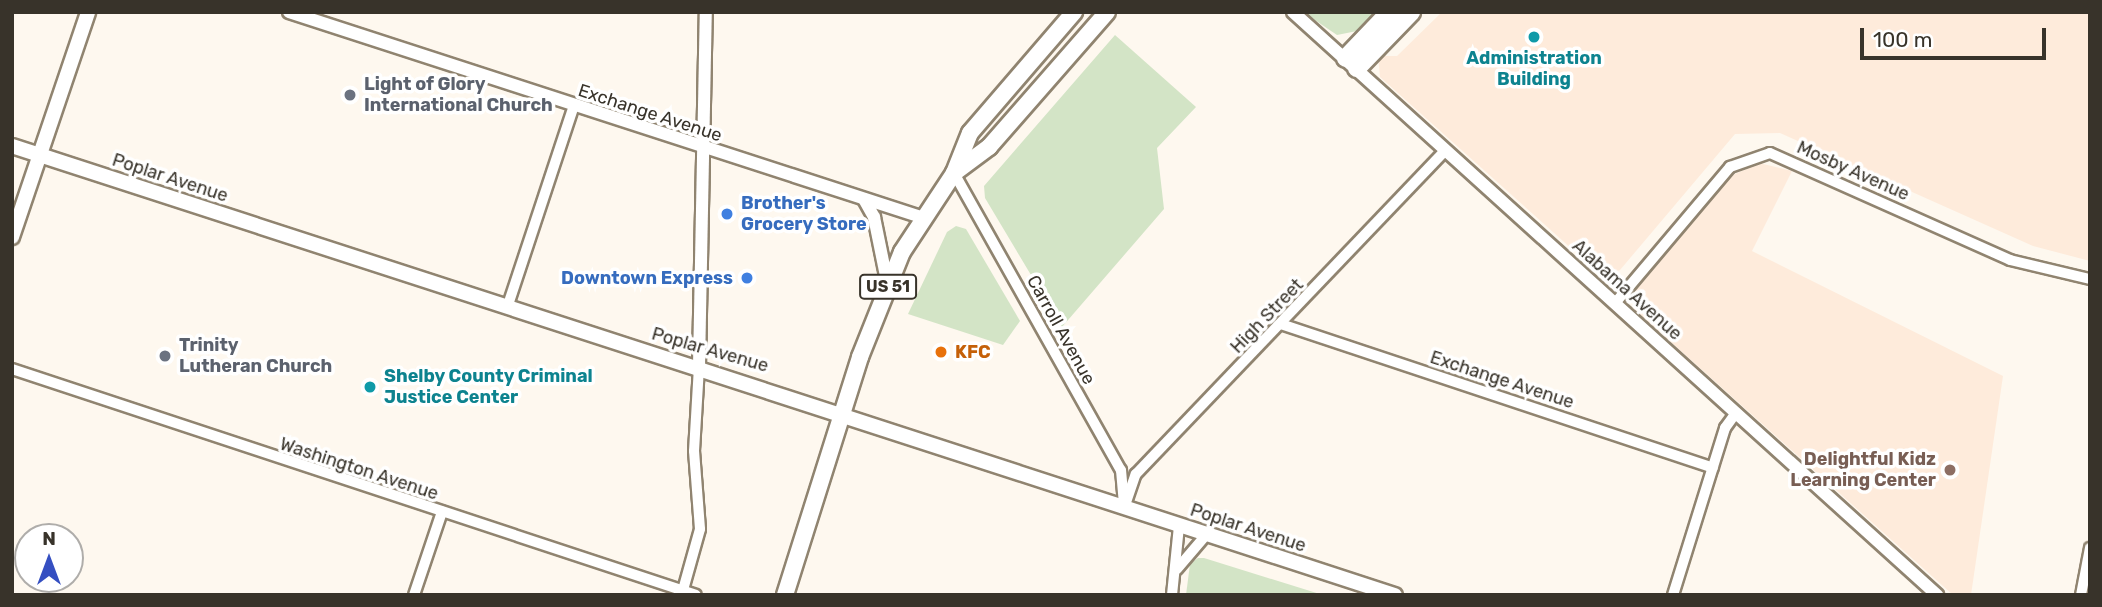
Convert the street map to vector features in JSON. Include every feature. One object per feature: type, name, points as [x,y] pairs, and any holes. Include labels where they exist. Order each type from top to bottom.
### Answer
[{"type":"highway","points":[[1351,63],[1390,12]]},
{"type":"highway","points":[[1351,63],[1411,12]]},
{"type":"main road","points":[[12,237],[88,12]]},
{"type":"main road","name":"US 51","points":[[785,595],[843,411],[888,286],[921,217],[954,173],[970,133],[1074,12]]},
{"type":"main road","name":"US 51","points":[[954,173],[989,147],[1107,12]]},
{"type":"main road","name":"Poplar Avenue","points":[[12,146],[507,308],[843,411],[1124,508],[1395,595]]},
{"type":"street","name":"Exchange Avenue","points":[[289,12],[703,149],[921,217]]},
{"type":"street","points":[[683,590],[700,529],[694,451],[699,366],[706,12]]},
{"type":"street","name":"Alabama Avenue","points":[[1293,12],[1444,152],[1616,302],[1937,595]]},
{"type":"street","points":[[507,308],[574,106]]},
{"type":"street","name":"High Street","points":[[1124,508],[1136,474],[1444,152]]},
{"type":"street","name":"Mosby Avenue","points":[[1616,302],[1730,167],[1770,153],[2010,260],[2090,279]]},
{"type":"street","name":"Carroll Avenue","points":[[954,173],[1121,470],[1124,508]]},
{"type":"street","points":[[864,199],[874,217],[888,286]]},
{"type":"street","name":"Exchange Avenue","points":[[1281,324],[1713,468]]},
{"type":"street","name":"Washington Avenue","points":[[12,369],[696,595]]},
{"type":"street","points":[[1673,595],[1713,468],[1736,413]]},
{"type":"street","points":[[414,595],[442,512]]},
{"type":"street","points":[[1172,595],[1179,526]]},
{"type":"street","points":[[1175,572],[1206,535]]},
{"type":"street","points":[[2081,595],[2090,548]]},
{"type":"shaded area","points":[[1442,12],[2090,12],[2090,261],[2033,246],[1780,133],[1735,134],[1620,270],[1602,276],[1380,77],[1378,56],[1397,56]]},
{"type":"shaded area","points":[[1759,163],[1792,171],[1752,251],[2003,376],[1971,595],[1953,595],[1633,308],[1633,290],[1733,175]]},
{"type":"green space","points":[[1303,12],[1377,12],[1357,31],[1337,35]]},
{"type":"green space","points":[[1115,35],[1196,107],[1157,148],[1164,209],[1062,327],[985,198],[984,186]]},
{"type":"green space","points":[[956,226],[966,229],[1020,321],[1003,345],[908,314],[947,232]]},
{"type":"green space","points":[[1198,558],[1323,595],[1186,595],[1190,564]]},
{"type":"place","name":"Administration Building","points":[[1534,37]]},
{"type":"place","name":"Light of Glory International Church","points":[[350,95]]},
{"type":"place","name":"Brother's Grocery Store","points":[[727,214]]},
{"type":"place","name":"Downtown Express","points":[[747,278]]},
{"type":"place","name":"KFC","points":[[941,352]]},
{"type":"place","name":"Trinity Lutheran Church","points":[[165,356]]},
{"type":"place","name":"Shelby County Criminal Justice Center","points":[[370,387]]},
{"type":"place","name":"Delightful Kidz Learning Center","points":[[1950,470]]}]
